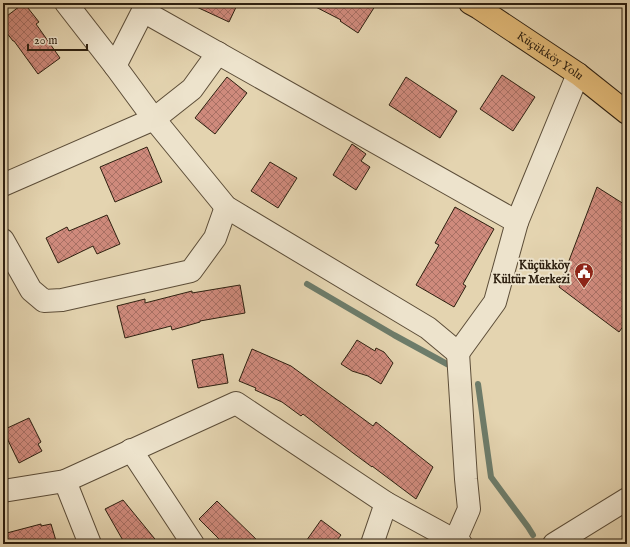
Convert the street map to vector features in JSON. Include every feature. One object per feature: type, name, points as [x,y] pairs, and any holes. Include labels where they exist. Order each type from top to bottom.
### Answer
[{"type":"main road","name":"Küçükköy Yolu","points":[[470,3],[578,74],[627,113]]},
{"type":"street","points":[[66,3],[154,119],[226,207],[428,328],[458,353]]},
{"type":"street","points":[[115,66],[146,7],[218,53],[517,222]]},
{"type":"street","points":[[3,185],[154,119],[192,89],[218,53]]},
{"type":"street","points":[[3,491],[65,481],[236,402],[386,503],[458,542],[470,509],[466,480],[458,353],[496,302],[517,222],[578,74]]},
{"type":"street","points":[[3,240],[31,290],[44,301],[62,300],[191,271],[215,238],[226,207]]},
{"type":"street","points":[[131,450],[193,544]]},
{"type":"street","points":[[65,481],[90,544]]},
{"type":"street","points":[[554,544],[627,499]]},
{"type":"street","points":[[372,544],[386,503]]},
{"type":"building","points":[[24,3],[39,22],[36,24],[60,58],[38,74],[3,28],[3,19]]},
{"type":"building","points":[[188,3],[238,3],[229,22]]},
{"type":"building","points":[[308,3],[377,3],[358,33],[340,21],[341,20]]},
{"type":"building","points":[[502,75],[535,97],[513,131],[480,109]]},
{"type":"building","points":[[227,77],[247,93],[215,134],[195,118]]},
{"type":"building","points":[[406,77],[457,111],[440,138],[389,105]]},
{"type":"building","points":[[352,144],[366,154],[361,161],[370,167],[356,190],[333,175]]},
{"type":"building","points":[[147,147],[162,182],[115,202],[100,167]]},
{"type":"building","points":[[270,162],[297,178],[278,208],[251,191]]},
{"type":"building","points":[[597,187],[627,206],[627,321],[619,332],[559,287]]},
{"type":"building","points":[[455,207],[494,229],[463,284],[466,286],[454,307],[416,285],[439,245],[435,243]]},
{"type":"building","points":[[107,215],[120,244],[97,254],[93,246],[58,263],[46,238],[67,227],[69,231]]},
{"type":"building","points":[[240,285],[245,313],[200,321],[172,330],[171,326],[125,338],[117,306],[145,299],[145,303],[192,291],[192,293]]},
{"type":"building","points":[[357,340],[375,351],[376,348],[384,352],[393,363],[381,384],[368,376],[352,371],[341,364]]},
{"type":"building","points":[[252,349],[291,366],[373,426],[376,422],[433,467],[416,499],[303,414],[301,416],[282,402],[239,381]]},
{"type":"building","points":[[223,354],[228,383],[198,388],[192,360]]},
{"type":"building","points":[[29,418],[41,442],[38,444],[42,451],[19,463],[3,430]]},
{"type":"building","points":[[123,500],[159,544],[125,544],[105,509]]},
{"type":"building","points":[[217,501],[261,544],[224,544],[199,519]]},
{"type":"building","points":[[321,520],[341,535],[334,544],[304,544]]},
{"type":"building","points":[[41,524],[41,526],[51,524],[57,544],[3,544],[3,534]]},
{"type":"waterway","points":[[307,284],[447,364]]},
{"type":"waterway","points":[[478,384],[491,477],[533,535]]},
{"type":"place","name":"Küçükköy Kültür Merkezi","points":[[584,289]]}]
